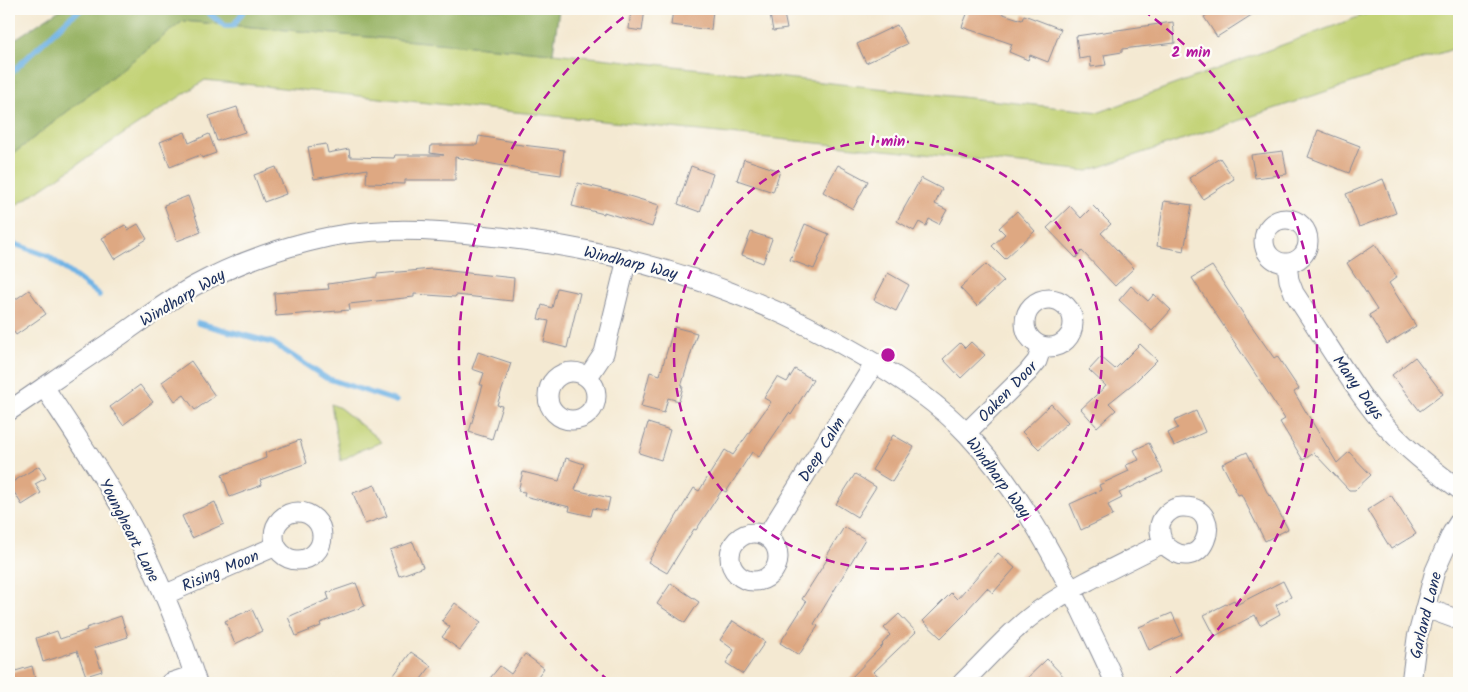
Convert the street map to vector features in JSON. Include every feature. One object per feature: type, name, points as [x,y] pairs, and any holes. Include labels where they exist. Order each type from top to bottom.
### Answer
[{"type":"street","name":"Windharp Way","points":[[9,411],[192,287],[240,264],[310,241],[357,234],[408,230],[459,232],[516,238],[627,259],[704,282],[776,310],[820,331],[875,363],[934,404],[966,433],[997,468],[1022,506],[1044,540],[1071,591],[1115,683]]},
{"type":"street","points":[[588,377],[604,353],[627,259]]},
{"type":"street","name":"Many Days","points":[[1287,264],[1289,280],[1294,293],[1367,403],[1404,444],[1430,468],[1459,489]]},
{"type":"street","name":"Oaken Door","points":[[966,433],[1028,372],[1037,361],[1042,346]]},
{"type":"street","name":"Deep Calm","points":[[766,536],[875,363]]},
{"type":"street","name":"Youngheart Lane","points":[[44,387],[115,498],[164,595],[196,679]]},
{"type":"street","name":"Garland Lane","points":[[1410,683],[1416,638],[1435,571],[1459,522]]},
{"type":"street","points":[[962,683],[1040,610],[1071,591],[1163,542]]},
{"type":"street","name":"Rising Moon","points":[[164,595],[276,546]]},
{"type":"street","points":[[1426,608],[1459,620]]},
{"type":"street","points":[[170,683],[196,679]]},
{"type":"green space","points":[[61,9],[559,9],[553,53],[183,21],[9,157],[9,43]]},
{"type":"green space","points":[[1380,9],[1459,9],[1459,47],[1088,171],[205,80],[9,210],[9,157],[183,21],[553,53],[1100,112]]},
{"type":"green space","points":[[331,404],[340,408],[382,442],[358,451],[341,461]]},
{"type":"building","points":[[631,9],[645,9],[642,31],[629,29]]},
{"type":"building","points":[[673,9],[713,9],[711,30],[671,25]]},
{"type":"building","points":[[769,9],[783,9],[787,29],[773,31]]},
{"type":"building","points":[[969,9],[988,9],[1022,20],[1024,15],[1061,29],[1048,62],[1030,55],[1028,60],[1009,52],[1012,44],[962,27]]},
{"type":"building","points":[[1215,9],[1261,9],[1217,37],[1204,17]]},
{"type":"building","points":[[1173,22],[1175,43],[1122,49],[1122,52],[1104,55],[1106,65],[1091,67],[1090,57],[1079,59],[1076,36]]},
{"type":"building","points":[[897,25],[907,44],[866,63],[857,44]]},
{"type":"building","points":[[237,107],[245,132],[217,141],[209,116]]},
{"type":"building","points":[[1318,130],[1360,146],[1349,173],[1308,157]]},
{"type":"building","points":[[185,132],[189,143],[209,134],[216,153],[202,158],[200,155],[170,167],[160,142]]},
{"type":"building","points":[[479,136],[514,142],[514,144],[564,150],[561,175],[455,157],[455,180],[405,180],[405,184],[366,183],[367,169],[314,179],[308,147],[326,144],[328,153],[349,149],[350,157],[394,158],[395,155],[444,155],[430,153],[431,145],[477,145]]},
{"type":"building","points":[[1283,151],[1287,174],[1255,178],[1251,155]]},
{"type":"building","points":[[1220,158],[1234,179],[1203,199],[1189,178]]},
{"type":"building","points":[[744,159],[780,171],[773,192],[737,180]]},
{"type":"building","points":[[838,165],[868,181],[853,209],[823,192]]},
{"type":"building","points":[[691,166],[713,174],[700,212],[678,204]]},
{"type":"building","points":[[276,167],[286,194],[264,202],[254,175]]},
{"type":"building","points":[[921,178],[942,189],[935,204],[947,210],[939,224],[929,219],[926,226],[919,222],[914,231],[897,221]]},
{"type":"building","points":[[1383,179],[1396,213],[1359,227],[1346,194]]},
{"type":"building","points":[[578,183],[659,205],[652,227],[604,212],[604,214],[572,206]]},
{"type":"building","points":[[188,196],[201,232],[177,241],[164,205]]},
{"type":"building","points":[[1164,201],[1192,205],[1184,251],[1157,246]]},
{"type":"building","points":[[1070,206],[1081,218],[1093,206],[1111,224],[1101,233],[1134,268],[1115,286],[1082,251],[1076,258],[1047,228]]},
{"type":"building","points":[[1017,211],[1035,231],[1005,259],[992,246],[1005,234],[999,228]]},
{"type":"building","points":[[138,224],[147,239],[114,259],[102,238],[125,225],[128,230]]},
{"type":"building","points":[[805,224],[829,234],[814,269],[790,260]]},
{"type":"building","points":[[751,232],[772,239],[763,263],[742,255]]},
{"type":"building","points":[[1375,244],[1397,277],[1389,283],[1416,326],[1387,344],[1369,315],[1377,310],[1347,263]]},
{"type":"building","points":[[986,264],[1004,281],[977,306],[960,288]]},
{"type":"building","points":[[1212,266],[1274,358],[1277,356],[1299,389],[1294,392],[1337,463],[1349,452],[1371,475],[1355,490],[1349,490],[1314,453],[1303,460],[1280,422],[1285,419],[1192,278]]},
{"type":"building","points":[[432,269],[514,278],[512,301],[456,295],[455,297],[414,294],[414,297],[349,304],[350,310],[276,316],[274,293],[329,289],[328,284],[377,277],[377,274]]},
{"type":"building","points":[[888,273],[909,285],[896,311],[874,300]]},
{"type":"building","points":[[1131,286],[1148,301],[1154,294],[1171,310],[1152,331],[1119,300]]},
{"type":"building","points":[[557,288],[580,293],[567,348],[544,342],[549,321],[538,319],[542,305],[552,308]]},
{"type":"building","points":[[29,290],[46,314],[16,335],[9,325],[9,304]]},
{"type":"building","points":[[674,327],[697,333],[681,387],[683,387],[679,401],[668,398],[664,413],[641,407],[650,372],[660,375]]},
{"type":"building","points":[[971,342],[985,355],[961,378],[943,359],[960,343],[965,348]]},
{"type":"building","points":[[1140,344],[1157,360],[1135,382],[1109,403],[1116,410],[1097,427],[1081,409],[1106,386],[1089,370],[1101,357],[1115,369]]},
{"type":"building","points":[[478,352],[511,363],[497,405],[502,406],[492,439],[469,432],[483,385],[480,385],[484,373],[472,369]]},
{"type":"building","points":[[1415,357],[1443,394],[1420,411],[1392,375]]},
{"type":"building","points":[[191,361],[215,396],[195,410],[184,395],[175,401],[162,382]]},
{"type":"building","points":[[795,369],[813,380],[791,415],[789,413],[759,457],[752,452],[726,492],[722,490],[696,530],[694,529],[667,573],[648,562],[694,488],[699,491],[725,450],[733,455],[771,402],[764,398],[777,377],[787,382]]},
{"type":"building","points":[[140,385],[153,402],[123,425],[110,407]]},
{"type":"building","points":[[1051,404],[1068,422],[1039,449],[1022,432]]},
{"type":"building","points":[[1196,411],[1205,432],[1174,446],[1168,433],[1178,428],[1174,421]]},
{"type":"building","points":[[648,423],[670,430],[661,460],[639,453]]},
{"type":"building","points":[[893,435],[914,447],[892,482],[872,470]]},
{"type":"building","points":[[300,440],[307,463],[260,480],[262,485],[230,497],[222,475],[266,458],[265,453]]},
{"type":"building","points":[[1149,443],[1163,472],[1119,493],[1122,498],[1108,505],[1113,515],[1081,530],[1070,504],[1101,490],[1099,485],[1129,471],[1126,465],[1139,460],[1134,450]]},
{"type":"building","points":[[1247,452],[1288,529],[1265,541],[1241,494],[1238,495],[1222,464]]},
{"type":"building","points":[[566,458],[584,464],[575,490],[610,498],[607,511],[593,508],[591,516],[569,511],[570,507],[524,496],[525,492],[518,491],[523,472],[559,481]]},
{"type":"building","points":[[39,466],[46,478],[35,484],[41,493],[22,505],[9,484]]},
{"type":"building","points":[[855,474],[876,487],[857,517],[836,504]]},
{"type":"building","points":[[375,485],[387,516],[365,524],[353,493]]},
{"type":"building","points":[[1391,495],[1416,534],[1391,549],[1367,510]]},
{"type":"building","points":[[215,502],[224,524],[192,538],[182,516]]},
{"type":"building","points":[[844,527],[865,539],[814,624],[818,626],[799,655],[780,643],[806,602],[802,599],[828,558],[826,557]]},
{"type":"building","points":[[413,542],[423,567],[399,576],[390,550]]},
{"type":"building","points":[[998,553],[1015,568],[993,593],[987,588],[968,611],[941,638],[923,621],[951,593],[957,599]]},
{"type":"building","points":[[1283,581],[1291,597],[1276,605],[1280,614],[1260,625],[1255,615],[1215,636],[1204,615],[1234,600],[1236,605]]},
{"type":"building","points":[[356,583],[365,606],[320,623],[321,626],[296,636],[288,617],[329,599],[327,593]]},
{"type":"building","points":[[671,583],[699,602],[685,623],[657,604]]},
{"type":"building","points":[[455,603],[481,622],[460,650],[442,637],[450,627],[442,621]]},
{"type":"building","points":[[252,609],[262,631],[235,644],[225,621]]},
{"type":"building","points":[[1172,613],[1182,635],[1149,650],[1139,627]]},
{"type":"building","points":[[899,614],[916,632],[874,672],[886,683],[846,683],[883,645],[890,635],[884,628]]},
{"type":"building","points":[[121,616],[128,637],[94,648],[102,671],[86,676],[77,651],[43,662],[36,638],[57,631],[60,639]]},
{"type":"building","points":[[733,621],[765,642],[743,674],[726,663],[734,650],[720,640]]},
{"type":"building","points":[[411,652],[431,666],[418,683],[388,683]]},
{"type":"building","points":[[525,654],[544,668],[533,683],[486,683],[500,666],[511,674]]},
{"type":"building","points":[[1047,659],[1070,683],[1022,683]]},
{"type":"building","points":[[32,666],[36,683],[9,683],[9,673]]},
{"type":"waterway","points":[[9,75],[69,18],[82,9]]},
{"type":"waterway","points":[[198,9],[206,11],[225,26],[233,26],[245,9]]},
{"type":"waterway","points":[[9,242],[48,256],[99,295]]},
{"type":"waterway","points":[[198,323],[273,343],[326,378],[396,401]]}]
